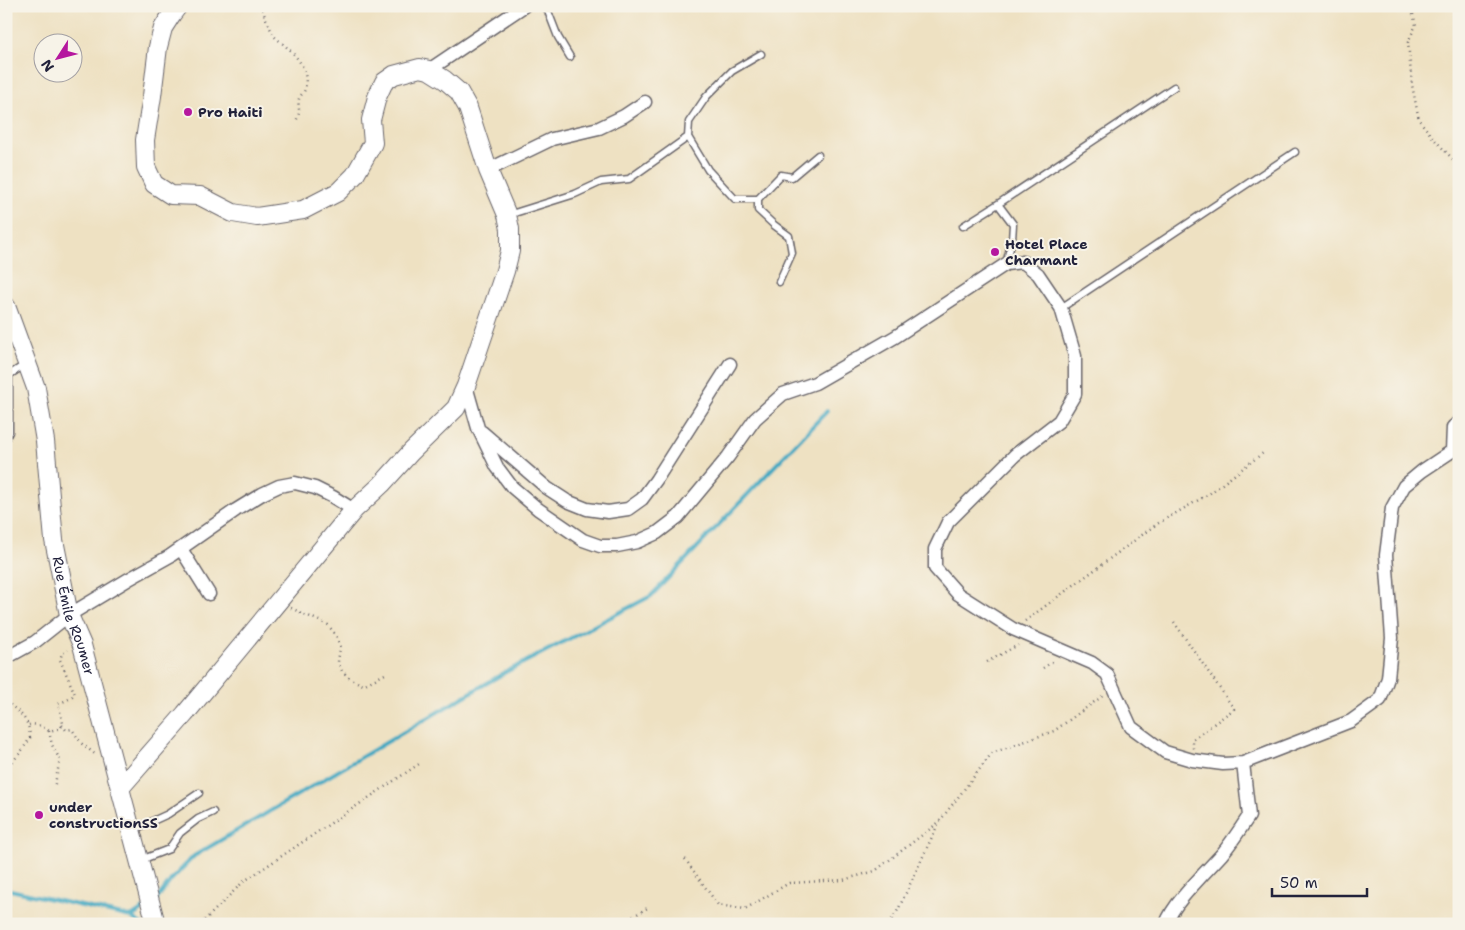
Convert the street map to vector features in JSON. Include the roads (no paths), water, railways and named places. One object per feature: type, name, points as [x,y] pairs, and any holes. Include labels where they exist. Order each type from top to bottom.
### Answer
[{"type":"street","points":[[121,787],[185,714],[354,510],[456,408],[466,386],[510,251],[510,229],[507,215],[488,170],[468,108],[459,92],[446,80],[429,70],[420,68],[394,75],[384,82],[377,96],[371,120],[372,143],[355,175],[338,192],[303,210],[257,217],[234,213],[200,196],[171,195],[154,184],[146,167],[145,140],[158,47],[163,28],[178,6]]},
{"type":"street","points":[[429,70],[524,6]]},
{"type":"street","points":[[488,170],[552,139],[599,128],[624,116],[646,102]]},
{"type":"street","points":[[466,386],[478,428],[496,467],[512,487],[538,509],[583,540],[600,546],[617,546],[637,542],[657,533],[678,517],[728,457],[755,419],[784,394],[815,383],[895,337],[1006,264],[1023,262],[1038,274],[1061,308],[1075,356],[1075,394],[1059,421],[1015,455],[948,522],[935,549],[935,568],[958,594],[1013,629],[1092,663],[1107,674],[1131,727],[1165,752],[1192,760],[1223,764],[1243,763],[1351,721],[1380,700],[1388,678],[1392,638],[1386,555],[1392,508],[1404,486],[1422,471],[1455,450],[1452,427],[1459,422]]},
{"type":"street","name":"Rue Émile Roumer","points":[[7,309],[36,388],[45,441],[54,540],[70,614],[82,645],[153,911]]},
{"type":"street","points":[[478,428],[547,488],[568,502],[587,509],[608,512],[628,508],[642,499],[656,480],[730,364]]},
{"type":"street","points":[[6,658],[35,642],[70,614],[170,556],[236,510],[279,486],[295,483],[315,488],[354,510]]},
{"type":"street","points":[[181,549],[208,594]]},
{"type":"street","points":[[1166,924],[1169,915],[1223,853],[1249,816],[1243,763]]},
{"type":"lane","points":[[546,6],[558,37],[570,57]]},
{"type":"lane","points":[[758,199],[735,199],[708,170],[688,137],[689,122],[706,97],[732,71],[760,54]]},
{"type":"lane","points":[[963,226],[1174,88]]},
{"type":"lane","points":[[507,215],[575,194],[601,182],[629,179],[688,137]]},
{"type":"lane","points":[[1061,308],[1295,152]]},
{"type":"lane","points":[[780,282],[792,253],[789,236],[758,210],[758,199],[781,175],[792,177],[818,156]]},
{"type":"lane","points":[[998,204],[1013,224],[1012,240],[1006,264]]},
{"type":"lane","points":[[6,438],[9,432],[9,375],[27,363]]},
{"type":"lane","points":[[132,831],[168,814],[199,794]]},
{"type":"lane","points":[[140,860],[169,849],[180,833],[198,819],[213,812]]},
{"type":"waterway","points":[[155,902],[171,880],[194,856],[504,673],[651,596],[827,411]]},
{"type":"waterway","points":[[6,889],[131,917],[147,907]]},
{"type":"waterway","points":[[131,917],[141,924]]},
{"type":"place","name":"Pro Haiti","points":[[188,112]]},
{"type":"place","name":"Hotel Place Charmant","points":[[995,252]]},
{"type":"place","name":"under constructionSS","points":[[39,815]]}]
